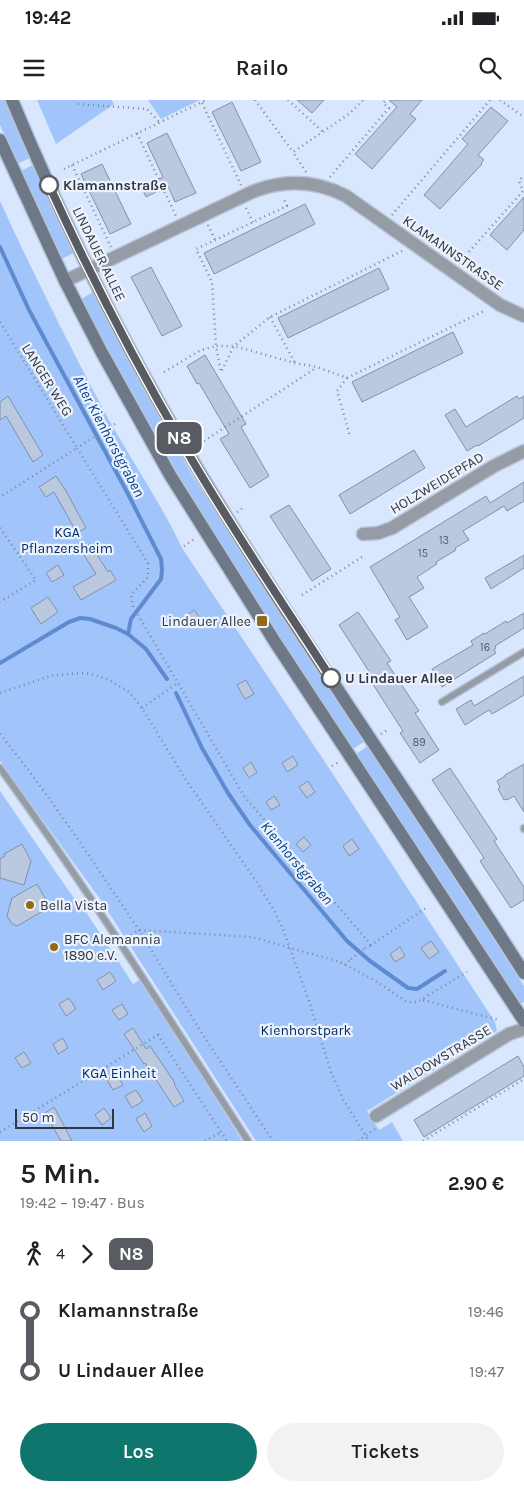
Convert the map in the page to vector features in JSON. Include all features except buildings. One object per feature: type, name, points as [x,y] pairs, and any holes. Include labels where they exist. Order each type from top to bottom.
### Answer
[{"type":"main road","name":"LINDAUER ALLEE","points":[[12,100],[37,159],[89,270],[154,394],[227,518],[524,973]]},
{"type":"main road","points":[[0,140],[65,281],[128,401],[170,475],[270,634],[524,1021]]},
{"type":"street","name":"KLAMANNSTRASSE","points":[[65,281],[252,192],[281,183],[302,183],[326,187],[346,196],[500,305],[524,316]]},
{"type":"street","name":"HOLZWEIDEPFAD","points":[[363,534],[378,533],[392,528],[494,466],[524,451]]},
{"type":"street","name":"WALDOWSTRASSE","points":[[376,1116],[509,1034],[524,1029]]},
{"type":"lane","points":[[442,702],[524,652]]},
{"type":"lane","points":[[0,768],[45,829],[248,1141]]},
{"type":"path","points":[[64,169],[206,100]]},
{"type":"path","points":[[255,100],[307,172]]},
{"type":"path","points":[[288,100],[323,132]]},
{"type":"path","points":[[293,152],[348,114],[363,100]]},
{"type":"path","points":[[329,178],[389,108],[383,103],[386,100]]},
{"type":"path","points":[[391,216],[490,100]]},
{"type":"path","points":[[500,100],[524,117]]},
{"type":"path","points":[[202,103],[242,186]]},
{"type":"path","points":[[78,104],[147,109],[159,122]]},
{"type":"path","points":[[137,133],[177,217]]},
{"type":"path","points":[[72,164],[111,248]]},
{"type":"path","points":[[459,264],[523,191],[519,181],[524,175]]},
{"type":"path","points":[[281,193],[287,206],[196,249],[212,282],[216,346],[221,372],[234,346],[270,317],[403,250]]},
{"type":"path","points":[[245,207],[253,222]]},
{"type":"path","points":[[208,225],[215,240]]},
{"type":"path","points":[[350,436],[337,391],[347,378],[484,311]]},
{"type":"path","points":[[270,317],[295,363]]},
{"type":"path","name":"LANGER WEG","points":[[0,322],[148,563],[148,577],[131,595],[133,606],[178,682]]},
{"type":"path","points":[[164,372],[200,350],[216,346],[234,346],[295,363],[317,367],[347,378]]},
{"type":"path","points":[[204,441],[317,367]]},
{"type":"path","points":[[0,497],[115,424]]},
{"type":"path","points":[[0,528],[36,580],[0,602]]},
{"type":"path","points":[[302,595],[362,557]]},
{"type":"path","points":[[0,693],[50,676],[70,673],[91,674],[105,678],[128,691],[142,708],[186,780],[270,904],[284,929],[331,1072],[343,1099],[369,1141]]},
{"type":"path","points":[[142,708],[178,682],[244,796],[371,945]]},
{"type":"path","points":[[0,734],[73,832],[139,930],[201,1032],[273,1141]]},
{"type":"path","points":[[345,965],[365,948],[426,908]]},
{"type":"path","points":[[120,943],[139,930],[252,936],[345,965],[374,980],[407,1002],[417,1002],[467,972]]},
{"type":"path","points":[[422,999],[499,1020]]},
{"type":"path","points":[[0,1132],[158,1035],[227,1141]]},
{"type":"path","points":[[423,1141],[524,1079]]},
{"type":"path","points":[[358,1141],[380,1125],[376,1116]]},
{"type":"path","points":[[205,1141],[221,1132]]},
{"type":"green space","points":[[0,100],[4,100],[30,158],[17,164],[0,125]]},
{"type":"green space","points":[[37,100],[111,100],[114,104],[56,144]]},
{"type":"green space","points":[[148,100],[200,100],[161,119]]},
{"type":"green space","points":[[33,165],[74,253],[61,259],[20,171]]},
{"type":"green space","name":"Kienhorstpark","points":[[0,201],[63,332],[113,426],[182,548],[495,1022],[497,1031],[367,1111],[379,1130],[392,1122],[403,1141],[256,1141],[100,899],[0,761]]},
{"type":"green space","points":[[93,292],[140,383],[192,475],[365,741],[353,749],[228,559],[160,446],[81,299]]},
{"type":"green space","points":[[368,746],[524,986],[524,1002],[520,1004],[356,754]]},
{"type":"green space","name":"KGA Einheit","points":[[0,791],[82,910],[84,909],[133,984],[141,979],[242,1141],[0,1141]]},
{"type":"waterway","name":"Alter Kienhorstgraben","points":[[0,247],[29,310],[161,559],[161,579],[131,619],[128,634]]},
{"type":"waterway","name":"Kienhorstgraben","points":[[0,663],[69,622],[80,618],[90,619],[128,634],[146,649],[167,679]]},
{"type":"waterway","name":"Kienhorstgraben","points":[[176,693],[202,748],[228,793],[250,825],[347,941],[370,961],[408,988],[417,989],[445,971]]},
{"type":"bus line","name":"N8","points":[[49,185],[79,251],[154,394],[227,518],[331,678]]},
{"type":"place","name":"Klamannstraße","points":[[49,185]]},
{"type":"place","name":"Lindauer Allee","points":[[262,621]]},
{"type":"place","name":"U Lindauer Allee","points":[[331,678]]},
{"type":"place","name":"Bella Vista","points":[[30,905]]},
{"type":"place","name":"BFC Alemannia 1890 e.V.","points":[[54,947]]},
{"type":"park label","name":"KGA Pflanzersheim","points":[[67,540]]}]
